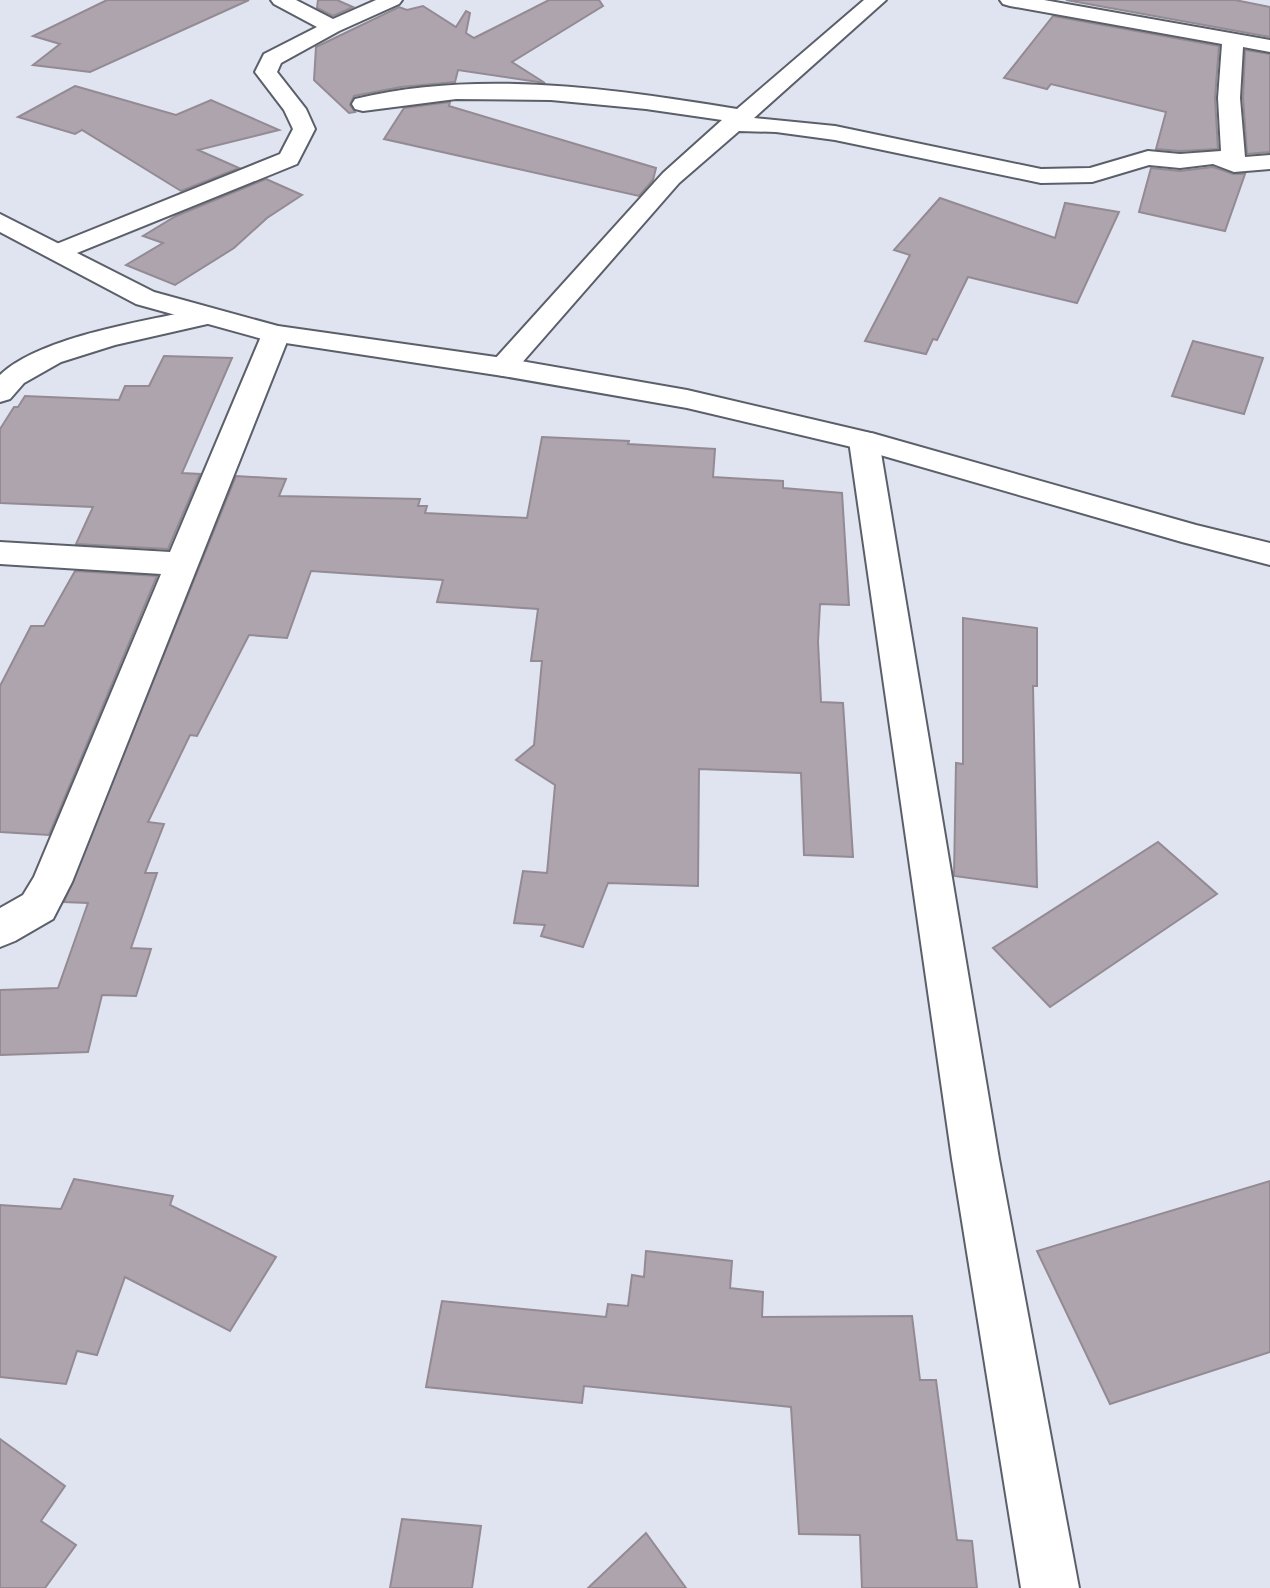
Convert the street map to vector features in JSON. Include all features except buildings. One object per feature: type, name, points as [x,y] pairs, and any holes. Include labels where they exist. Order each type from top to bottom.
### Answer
[{"type":"street","points":[[281,0],[332,27]]},
{"type":"street","points":[[58,252],[289,159],[304,129],[295,109],[266,72],[272,60],[332,27],[392,0]]},
{"type":"street","points":[[503,367],[671,178],[876,0]]},
{"type":"street","points":[[1010,0],[1270,46]]},
{"type":"street","points":[[1233,39],[1228,97],[1234,164]]},
{"type":"street","points":[[363,104],[407,96],[467,92],[664,103],[735,120],[849,136],[1041,176],[1092,175],[1149,158],[1180,160],[1216,157],[1234,164],[1270,162]]},
{"type":"street","points":[[0,222],[145,298],[206,316],[276,334],[503,367],[687,399],[864,441],[1193,535],[1270,554]]},
{"type":"street","points":[[5,381],[37,363],[80,347],[140,330],[206,316]]},
{"type":"street","points":[[0,929],[38,907],[52,881],[276,334]]},
{"type":"street","points":[[864,441],[960,1065],[1016,1403],[1050,1588]]},
{"type":"street","points":[[0,553],[180,564]]}]
